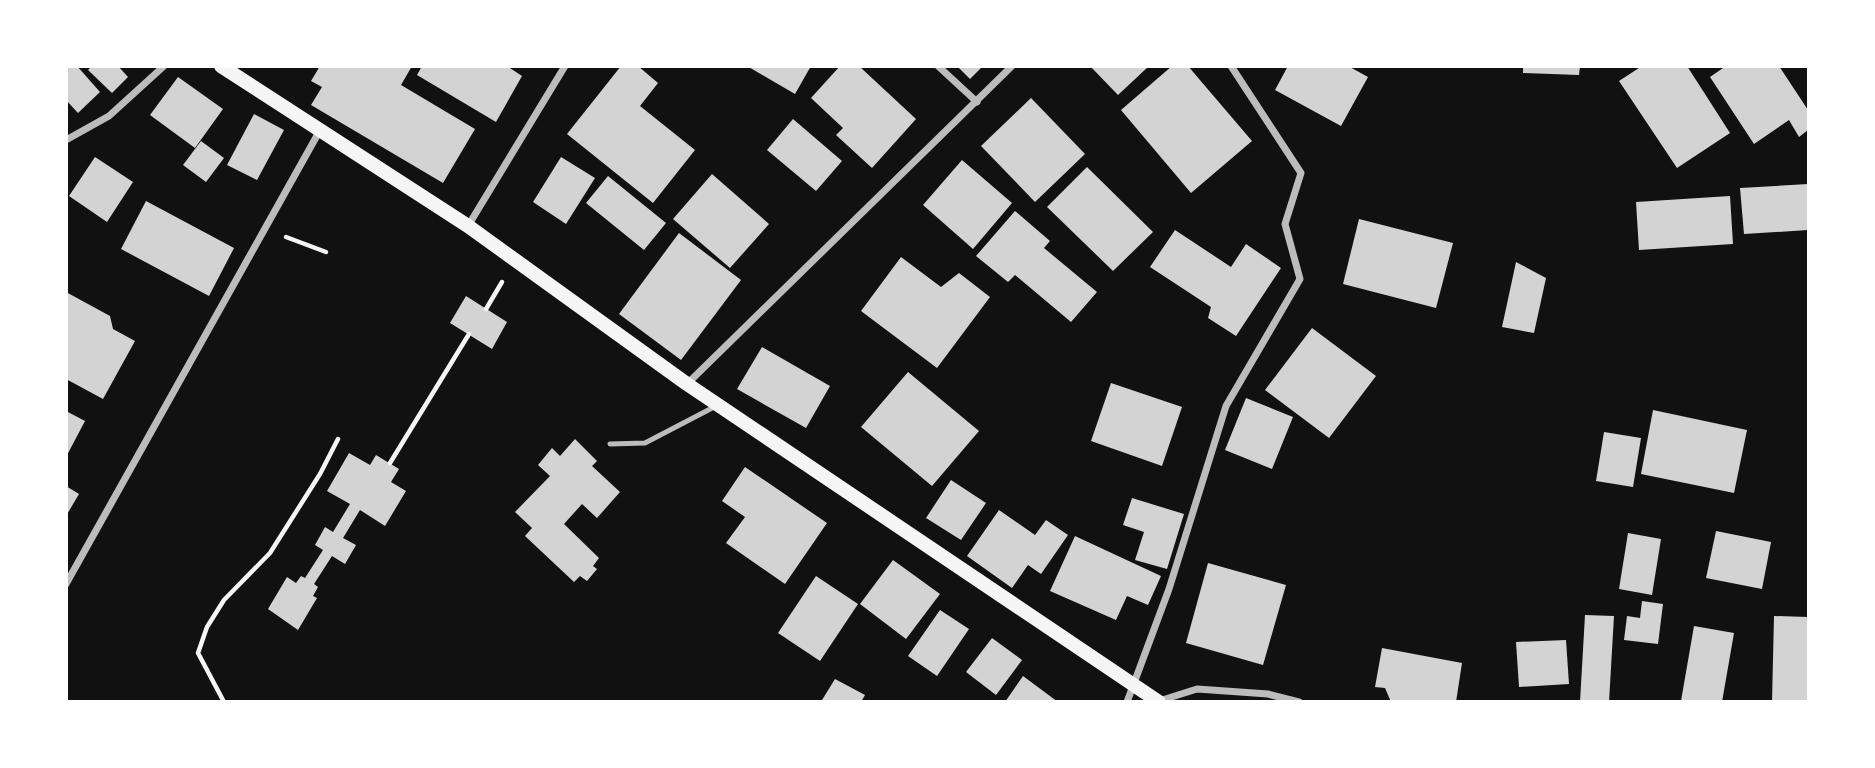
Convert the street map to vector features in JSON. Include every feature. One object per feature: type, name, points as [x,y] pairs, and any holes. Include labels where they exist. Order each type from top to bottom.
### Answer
[{"type":"main road","points":[[221,66],[319,132],[468,226],[687,384],[1159,701]]},
{"type":"street","points":[[66,140],[109,116],[164,66]]},
{"type":"street","points":[[468,226],[565,66]]},
{"type":"street","points":[[938,66],[977,102]]},
{"type":"street","points":[[687,384],[1012,66]]},
{"type":"street","points":[[1127,702],[1169,589],[1226,407],[1300,279],[1285,224],[1301,173],[1231,66]]},
{"type":"street","points":[[66,584],[319,132]]},
{"type":"street","points":[[1159,701],[1197,689],[1268,694],[1299,702]]},
{"type":"lane","points":[[610,444],[645,443],[718,405]]},
{"type":"path","points":[[284,236],[326,252]]},
{"type":"path","points":[[390,463],[469,334]]},
{"type":"path","points":[[224,702],[198,653],[207,627],[224,600],[270,553],[320,474],[338,439]]},
{"type":"building","points":[[66,66],[77,66],[100,92],[78,113],[66,100]]},
{"type":"building","points":[[92,66],[118,66],[128,77],[112,93],[88,70]]},
{"type":"building","points":[[320,66],[412,66],[401,85],[475,129],[443,183],[311,105],[322,87],[311,81]]},
{"type":"building","points":[[422,66],[507,66],[522,76],[496,122],[417,75]]},
{"type":"building","points":[[621,66],[638,66],[658,83],[640,106],[695,150],[653,203],[567,134]]},
{"type":"building","points":[[747,66],[811,66],[795,94]]},
{"type":"building","points":[[840,66],[859,66],[916,119],[872,168],[836,135],[843,128],[811,98]]},
{"type":"building","points":[[957,66],[983,66],[970,79]]},
{"type":"building","points":[[1090,66],[1149,66],[1118,95]]},
{"type":"building","points":[[1172,66],[1188,66],[1252,141],[1191,193],[1121,110]]},
{"type":"building","points":[[1288,66],[1348,66],[1368,77],[1341,126],[1275,90]]},
{"type":"building","points":[[1523,66],[1580,66],[1579,75],[1523,73]]},
{"type":"building","points":[[1642,66],[1687,66],[1730,133],[1677,168],[1619,81]]},
{"type":"building","points":[[1726,66],[1779,66],[1808,110],[1808,130],[1799,137],[1789,120],[1754,144],[1710,77]]},
{"type":"building","points":[[178,77],[223,109],[195,148],[150,115]]},
{"type":"building","points":[[1031,98],[1085,154],[1035,202],[981,146]]},
{"type":"building","points":[[254,114],[284,130],[257,180],[227,165]]},
{"type":"building","points":[[793,119],[842,161],[816,191],[767,150]]},
{"type":"building","points":[[201,141],[224,158],[206,182],[183,165]]},
{"type":"building","points":[[95,157],[133,182],[107,222],[69,196]]},
{"type":"building","points":[[561,157],[595,178],[566,224],[533,202]]},
{"type":"building","points":[[962,160],[1012,203],[973,249],[923,205]]},
{"type":"building","points":[[1087,167],[1153,232],[1113,271],[1047,207]]},
{"type":"building","points":[[712,174],[769,224],[730,268],[673,219]]},
{"type":"building","points":[[608,176],[666,223],[644,250],[586,203]]},
{"type":"building","points":[[1808,184],[1808,230],[1744,234],[1740,188]]},
{"type":"building","points":[[1730,196],[1733,244],[1639,250],[1636,202]]},
{"type":"building","points":[[146,201],[234,248],[209,296],[121,249]]},
{"type":"building","points":[[1015,211],[1050,241],[1044,248],[1097,292],[1071,322],[1015,275],[1008,282],[976,256]]},
{"type":"building","points":[[1359,219],[1453,243],[1436,308],[1343,284]]},
{"type":"building","points":[[1175,230],[1231,267],[1246,244],[1281,268],[1236,336],[1208,318],[1211,307],[1150,267]]},
{"type":"building","points":[[679,233],[741,280],[681,360],[619,314]]},
{"type":"building","points":[[901,257],[941,287],[959,273],[990,297],[937,368],[861,311]]},
{"type":"building","points":[[1516,262],[1546,278],[1534,333],[1502,327]]},
{"type":"building","points":[[66,292],[110,316],[113,329],[135,341],[103,399],[66,379]]},
{"type":"building","points":[[466,296],[507,322],[492,349],[450,323]]},
{"type":"building","points":[[1312,328],[1376,376],[1329,438],[1265,390]]},
{"type":"building","points":[[762,347],[830,386],[806,428],[737,389]]},
{"type":"building","points":[[908,372],[979,431],[932,486],[861,427]]},
{"type":"building","points":[[1111,383],[1182,407],[1162,466],[1091,441]]},
{"type":"building","points":[[1246,398],[1293,417],[1272,469],[1225,450]]},
{"type":"building","points":[[1653,410],[1747,430],[1734,493],[1641,474]]},
{"type":"building","points":[[66,411],[85,421],[66,457]]},
{"type":"building","points":[[1604,432],[1641,438],[1633,487],[1596,481]]},
{"type":"building","points":[[575,439],[597,461],[592,466],[620,492],[597,518],[582,504],[564,524],[599,558],[593,566],[597,569],[587,581],[580,576],[574,582],[525,536],[532,528],[515,512],[550,476],[538,465],[552,448],[560,456]]},
{"type":"building","points":[[349,453],[370,465],[376,455],[399,469],[391,482],[406,491],[385,526],[360,510],[343,538],[356,545],[345,564],[332,556],[314,584],[318,587],[313,596],[317,598],[298,630],[268,609],[287,577],[296,583],[301,576],[305,578],[323,550],[315,545],[325,527],[333,532],[350,504],[327,491]]},
{"type":"building","points":[[745,467],[827,523],[785,584],[726,543],[745,517],[722,501]]},
{"type":"building","points":[[951,480],[986,503],[961,540],[926,518]]},
{"type":"building","points":[[66,486],[79,494],[66,516]]},
{"type":"building","points":[[1132,498],[1184,514],[1167,569],[1135,560],[1144,532],[1123,525]]},
{"type":"building","points":[[999,510],[1035,535],[1046,520],[1068,535],[1041,574],[1028,565],[1012,588],[967,556]]},
{"type":"building","points":[[1716,531],[1771,542],[1762,589],[1706,578]]},
{"type":"building","points":[[1628,533],[1661,539],[1652,595],[1619,589]]},
{"type":"building","points":[[1075,536],[1161,576],[1148,605],[1127,596],[1116,620],[1050,591]]},
{"type":"building","points":[[893,560],[940,594],[906,639],[860,604]]},
{"type":"building","points":[[1208,563],[1286,585],[1263,665],[1186,643]]},
{"type":"building","points":[[816,576],[858,604],[820,661],[778,633]]},
{"type":"building","points":[[1642,601],[1663,604],[1658,644],[1624,640],[1627,616],[1640,618]]},
{"type":"building","points":[[940,610],[969,629],[937,676],[908,656]]},
{"type":"building","points":[[1585,615],[1614,616],[1609,702],[1580,702]]},
{"type":"building","points":[[1774,616],[1808,617],[1808,702],[1772,702]]},
{"type":"building","points":[[1694,626],[1734,633],[1722,702],[1681,701]]},
{"type":"building","points":[[992,638],[1022,660],[996,695],[966,672]]},
{"type":"building","points":[[1566,640],[1569,684],[1519,687],[1516,642]]},
{"type":"building","points":[[1382,648],[1462,663],[1456,702],[1391,702],[1385,688],[1375,687]]},
{"type":"building","points":[[1023,676],[1058,702],[1005,702]]},
{"type":"building","points":[[835,679],[865,695],[861,702],[822,700]]}]
